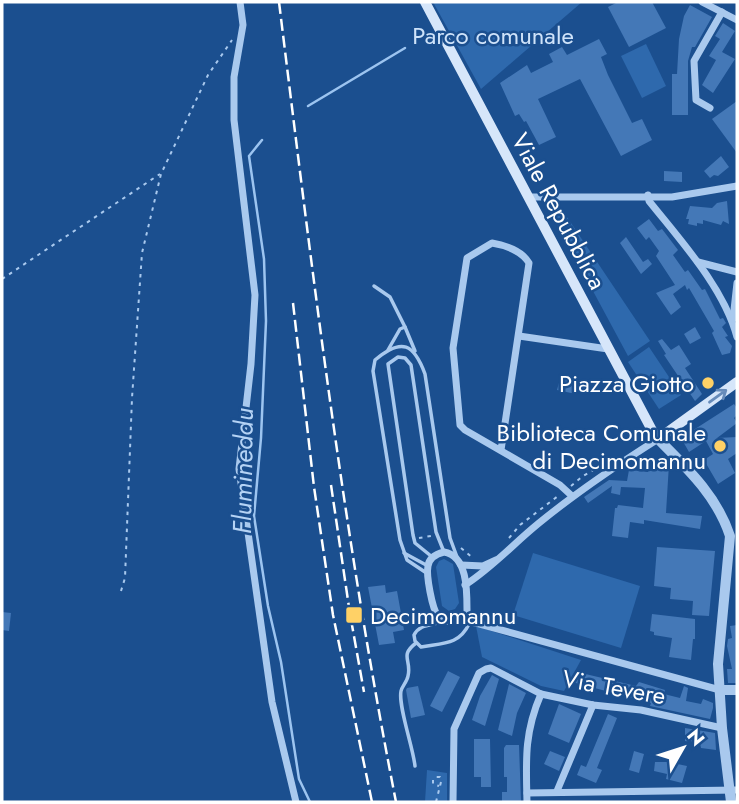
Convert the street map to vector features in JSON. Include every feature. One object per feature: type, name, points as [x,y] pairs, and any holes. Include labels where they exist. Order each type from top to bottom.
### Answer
[{"type":"main road","name":"Viale Repubblica","points":[[425,2],[658,439]]},
{"type":"main road","points":[[658,439],[737,382]]},
{"type":"street","points":[[240,2],[243,25],[234,77],[234,120],[255,295],[251,364],[239,469],[272,702],[296,802]]},
{"type":"street","points":[[702,2],[737,20]]},
{"type":"street","points":[[710,108],[696,100],[694,61],[722,12]]},
{"type":"street","points":[[528,197],[672,197],[737,186]]},
{"type":"street","points":[[648,195],[649,201],[698,262],[733,319]]},
{"type":"street","points":[[502,450],[529,263],[517,251],[492,243],[467,258],[453,356],[460,425],[569,493]]},
{"type":"street","points":[[698,262],[737,272]]},
{"type":"street","points":[[737,283],[733,319],[737,337]]},
{"type":"street","points":[[519,336],[608,349]]},
{"type":"street","points":[[465,585],[491,568],[569,493],[658,439],[701,482],[724,516],[734,537],[718,664],[722,728],[734,790],[731,802]]},
{"type":"street","points":[[500,559],[484,566],[459,561],[444,552],[432,558],[428,566],[433,608],[444,621],[470,622],[720,690],[737,690]]},
{"type":"street","points":[[459,561],[465,585],[467,612],[460,620]]},
{"type":"street","name":"Via Tevere","points":[[453,802],[454,729],[480,673],[486,668],[491,668],[541,694],[593,705],[641,710],[722,728]]},
{"type":"street","points":[[527,802],[526,742],[541,694]]},
{"type":"street","points":[[557,792],[593,705]]},
{"type":"street","points":[[527,793],[734,790]]},
{"type":"lane","points":[[374,286],[390,297],[425,374],[450,538],[459,561]]},
{"type":"lane","points":[[387,351],[400,329],[405,327]]},
{"type":"lane","points":[[416,353],[410,348],[401,347],[387,351],[375,360],[373,371],[402,552],[407,561],[429,575]]},
{"type":"lane","points":[[432,558],[415,543],[414,538],[388,364],[398,357],[405,358],[411,365],[437,536],[444,552]]},
{"type":"lane","points":[[402,552],[428,566]]},
{"type":"lane","points":[[444,621],[420,627],[414,635],[416,643],[421,647],[457,640],[463,636],[470,622]]},
{"type":"lane","points":[[415,766],[402,710],[401,693],[408,677],[408,649],[416,643]]},
{"type":"path","points":[[121,591],[125,579],[137,307],[142,253],[161,174],[208,75],[243,25]]},
{"type":"path","points":[[2,279],[161,174]]},
{"type":"path","points":[[504,544],[520,525],[569,493],[583,475],[607,462]]},
{"type":"path","points":[[414,538],[437,536]]},
{"type":"path","points":[[450,538],[454,538],[465,553],[475,558]]},
{"type":"path","points":[[436,802],[439,786]]},
{"type":"green space","name":"Parco comunale","points":[[433,2],[582,2],[481,89]]},
{"type":"green space","points":[[646,44],[666,86],[642,98],[621,56]]},
{"type":"green space","points":[[561,208],[650,341],[628,356],[551,213]]},
{"type":"green space","points":[[649,347],[681,395],[659,409],[628,362]]},
{"type":"green space","points":[[533,553],[640,586],[621,648],[513,615]]},
{"type":"green space","points":[[444,559],[453,564],[459,603],[455,609],[449,611],[442,606],[436,567],[439,561]]},
{"type":"green space","points":[[476,626],[581,660],[564,691],[541,686],[482,657]]},
{"type":"green space","points":[[427,770],[447,773],[447,802],[425,802]]},
{"type":"building","points":[[618,2],[652,2],[666,28],[629,47],[608,7]]},
{"type":"building","points":[[690,5],[712,17],[695,47],[692,47],[688,61],[688,115],[672,115],[672,74],[677,74],[679,39],[684,16]]},
{"type":"building","points":[[723,23],[735,31],[722,52],[735,59],[713,93],[702,85],[716,60],[709,56],[720,39],[715,36]]},
{"type":"building","points":[[599,39],[607,54],[601,57],[608,75],[632,123],[642,119],[652,140],[621,156],[580,79],[538,99],[556,137],[539,145],[526,121],[524,122],[519,114],[515,116],[500,83],[527,65],[531,73],[553,62],[549,54],[562,47],[567,55]]},
{"type":"building","points":[[737,101],[737,153],[712,119]]},
{"type":"building","points":[[721,156],[729,167],[718,176],[710,178],[704,171]]},
{"type":"building","points":[[664,171],[682,172],[682,182],[664,181]]},
{"type":"building","points":[[727,201],[729,224],[723,221],[721,225],[703,220],[703,224],[697,223],[697,226],[688,224],[689,219],[686,219],[690,206],[712,208],[717,203]]},
{"type":"building","points":[[649,219],[658,231],[662,229],[678,250],[673,255],[685,272],[688,270],[702,290],[705,289],[720,319],[723,318],[726,323],[722,327],[728,336],[725,337],[732,346],[730,353],[722,355],[712,333],[714,331],[689,288],[687,290],[685,285],[673,294],[681,307],[671,315],[656,293],[675,285],[656,256],[659,251],[649,237],[646,240],[637,228]]},
{"type":"building","points":[[626,237],[643,262],[648,259],[652,264],[641,274],[620,243]]},
{"type":"building","points":[[695,327],[701,338],[690,344],[684,334]]},
{"type":"building","points":[[662,339],[671,350],[679,345],[691,364],[685,368],[702,394],[695,401],[664,355],[666,354],[658,341]]},
{"type":"building","points":[[560,379],[578,381],[576,394],[557,390]]},
{"type":"building","name":"Biblioteca Comunale di Decimomannu","points":[[734,404],[737,408],[734,418],[737,423],[717,438],[737,437],[737,453],[728,459],[735,473],[718,484],[704,460],[713,454],[706,441],[689,452],[681,438]]},
{"type":"building","points":[[649,460],[669,464],[666,513],[702,516],[700,529],[644,520],[644,524],[630,522],[628,538],[612,536],[615,508],[618,505],[643,508],[645,488],[621,487],[620,495],[611,493],[612,486],[588,503],[584,497],[609,480],[627,481],[629,470],[648,472]]},
{"type":"building","points":[[657,547],[715,551],[709,616],[692,615],[693,601],[670,599],[671,588],[654,586]]},
{"type":"building","name":"Decimomannu","points":[[385,585],[386,593],[397,591],[404,630],[393,632],[395,643],[379,645],[368,587]]},
{"type":"building","points":[[2,612],[11,613],[9,631],[2,630]]},
{"type":"building","points":[[652,614],[695,619],[691,660],[669,657],[672,638],[654,635],[654,632],[650,631]]},
{"type":"building","points":[[737,625],[737,683],[728,683],[727,669],[732,669],[727,646],[728,639],[732,638],[730,626]]},
{"type":"building","points":[[448,671],[460,677],[442,712],[430,706]]},
{"type":"building","points":[[577,672],[636,686],[639,682],[680,698],[684,686],[688,688],[686,701],[701,704],[703,699],[713,703],[710,719],[650,706],[651,703],[572,682]]},
{"type":"building","points":[[492,675],[499,679],[485,726],[472,720],[480,696]]},
{"type":"building","points":[[509,684],[526,693],[517,713],[512,736],[498,730]]},
{"type":"building","points":[[418,686],[425,715],[411,718],[406,690]]},
{"type":"building","points":[[559,704],[581,714],[569,743],[548,734]]},
{"type":"building","points":[[608,714],[617,718],[597,768],[602,770],[596,783],[577,775],[581,765],[586,767]]},
{"type":"building","points":[[685,728],[715,733],[716,750],[701,748],[700,743],[685,741]]},
{"type":"building","points":[[474,739],[490,739],[491,787],[481,787],[481,777],[474,777]]},
{"type":"building","points":[[506,745],[519,745],[521,802],[502,802],[502,792],[507,792],[507,777],[504,777]]},
{"type":"building","points":[[550,751],[565,757],[559,771],[544,764]]},
{"type":"building","points":[[634,751],[644,754],[639,773],[629,770]]},
{"type":"building","points":[[655,762],[687,766],[682,783],[666,779],[667,774],[654,771]]},
{"type":"waterway","name":"Flumineddu","points":[[308,106],[405,48]]},
{"type":"waterway","name":"Flumineddu","points":[[262,140],[249,156],[264,259],[266,321],[261,438],[254,516],[299,779],[310,802]]},
{"type":"railway","points":[[279,2],[345,503],[396,802]]},
{"type":"railway","points":[[293,303],[314,487],[333,615],[372,802]]},
{"type":"railway","points":[[331,485],[364,692]]},
{"type":"place","name":"Piazza Giotto","points":[[708,383]]},
{"type":"place","name":"Biblioteca Comunale di Decimomannu","points":[[720,446]]},
{"type":"place","name":"Decimomannu","points":[[354,615]]}]
